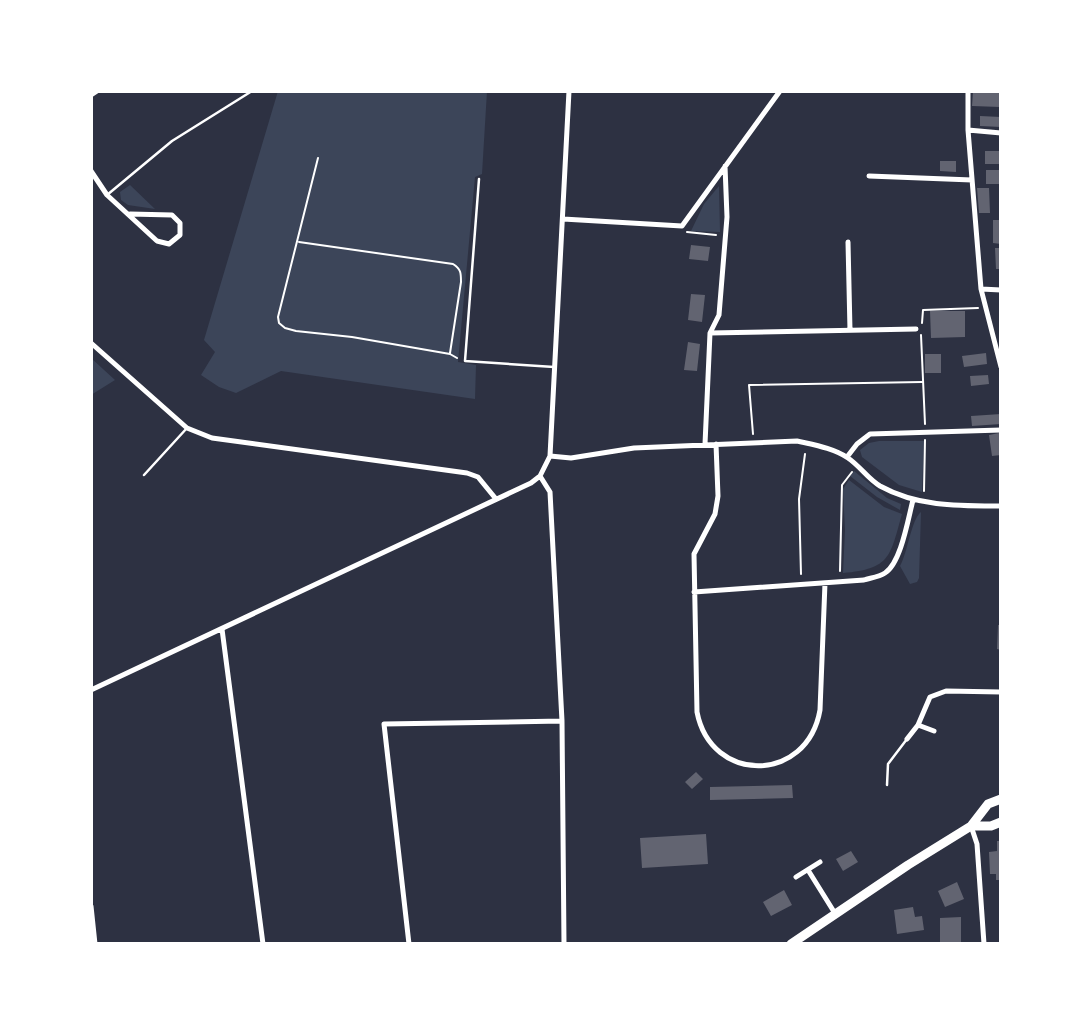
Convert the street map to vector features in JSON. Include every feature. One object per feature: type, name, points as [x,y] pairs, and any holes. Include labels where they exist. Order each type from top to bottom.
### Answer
[{"type":"highway","points":[[791,944],[971,826],[988,804],[1001,797]]},
{"type":"highway","points":[[971,826],[991,826],[1001,822]]},
{"type":"street","points":[[91,95],[97,91]]},
{"type":"street","points":[[91,690],[540,476],[550,456],[569,91]]},
{"type":"street","points":[[563,219],[682,226],[780,91]]},
{"type":"street","points":[[968,91],[968,130],[981,289],[1001,367]]},
{"type":"street","points":[[968,130],[1001,133]]},
{"type":"street","points":[[705,444],[710,333],[719,315],[725,235],[725,166]]},
{"type":"street","points":[[91,171],[107,195],[160,242],[172,243],[180,236],[180,223],[172,215],[130,214]]},
{"type":"street","points":[[869,176],[972,180]]},
{"type":"street","points":[[848,242],[850,330]]},
{"type":"street","points":[[981,289],[1001,290]]},
{"type":"street","points":[[710,333],[916,329]]},
{"type":"street","points":[[91,343],[187,428],[212,438],[467,473],[478,477],[496,499]]},
{"type":"street","points":[[847,457],[856,444],[870,434],[1001,430]]},
{"type":"street","points":[[550,456],[571,458],[634,448],[797,441],[823,447],[847,457],[878,485],[912,500],[942,505],[1001,506]]},
{"type":"street","points":[[716,444],[718,496],[715,514],[694,554],[697,712],[699,726],[708,740],[726,756],[748,767],[793,757],[817,726],[820,710],[825,583]]},
{"type":"street","points":[[540,476],[550,492],[562,721],[564,944]]},
{"type":"street","points":[[694,592],[863,580],[886,573],[902,542],[912,500]]},
{"type":"street","points":[[222,629],[263,944]]},
{"type":"street","points":[[907,739],[918,725],[930,697],[937,693],[1001,692]]},
{"type":"street","points":[[409,944],[384,724],[562,721]]},
{"type":"street","points":[[918,725],[934,731]]},
{"type":"street","points":[[971,826],[977,844],[984,944]]},
{"type":"street","points":[[796,877],[820,862]]},
{"type":"street","points":[[808,870],[836,915]]},
{"type":"street","points":[[91,906],[95,944]]},
{"type":"lane","points":[[107,195],[172,141],[253,91]]},
{"type":"lane","points":[[479,179],[465,361],[554,367]]},
{"type":"lane","points":[[144,475],[187,428]]},
{"type":"lane","points":[[887,785],[888,764],[907,739]]},
{"type":"path","points":[[318,158],[278,317],[279,323],[285,328],[450,354],[465,361]]},
{"type":"path","points":[[682,226],[688,234],[725,235]]},
{"type":"path","points":[[297,242],[453,264],[458,267],[461,282],[450,354]]},
{"type":"path","points":[[924,502],[926,433],[921,329],[923,310],[986,307]]},
{"type":"path","points":[[753,443],[749,385],[923,382]]},
{"type":"path","points":[[802,585],[799,499],[807,443]]},
{"type":"path","points":[[840,582],[842,485],[856,465]]},
{"type":"shaded area","points":[[278,91],[487,91],[482,174],[475,177],[458,362],[476,365],[475,399],[281,371],[236,393],[219,387],[201,375],[215,352],[204,340]]},
{"type":"shaded area","points":[[130,185],[155,209],[128,205],[121,200],[120,192]]},
{"type":"shaded area","points":[[719,186],[720,232],[691,231],[704,204]]},
{"type":"shaded area","points":[[91,358],[115,380],[91,395]]},
{"type":"shaded area","points":[[924,441],[922,492],[899,485],[862,457],[860,450],[869,443]]},
{"type":"shaded area","points":[[854,471],[887,498],[901,504],[900,510],[877,497],[850,476]]},
{"type":"shaded area","points":[[849,480],[884,507],[902,514],[891,550],[880,564],[843,573],[843,489]]},
{"type":"shaded area","points":[[921,512],[919,578],[917,582],[910,584],[900,566]]},
{"type":"building","points":[[973,91],[1000,91],[1000,107],[972,106]]},
{"type":"building","points":[[980,116],[1001,117],[1001,127],[980,126]]},
{"type":"building","points":[[985,151],[1001,151],[1001,164],[985,164]]},
{"type":"building","points":[[940,161],[956,161],[956,172],[940,171]]},
{"type":"building","points":[[986,170],[1001,170],[1001,184],[986,184]]},
{"type":"building","points":[[977,188],[989,188],[990,213],[979,213]]},
{"type":"building","points":[[993,220],[1001,220],[1001,244],[993,243]]},
{"type":"building","points":[[691,245],[710,247],[708,261],[689,259]]},
{"type":"building","points":[[995,248],[1001,248],[1001,269],[996,269]]},
{"type":"building","points":[[691,294],[705,295],[702,322],[688,320]]},
{"type":"building","points":[[930,311],[965,311],[965,337],[931,338]]},
{"type":"building","points":[[688,342],[700,344],[697,371],[684,370]]},
{"type":"building","points":[[986,353],[987,364],[964,367],[962,356]]},
{"type":"building","points":[[925,354],[941,354],[941,373],[925,373]]},
{"type":"building","points":[[988,375],[989,384],[971,386],[970,376]]},
{"type":"building","points":[[1001,414],[1001,424],[972,426],[971,416]]},
{"type":"building","points":[[999,433],[1001,455],[992,456],[989,435]]},
{"type":"building","points":[[998,625],[1001,625],[1001,650],[997,649]]},
{"type":"building","points":[[696,772],[703,779],[692,789],[685,782]]},
{"type":"building","points":[[792,785],[793,798],[710,800],[710,787]]},
{"type":"building","points":[[706,834],[708,864],[642,868],[640,838]]},
{"type":"building","points":[[997,841],[1001,841],[1001,880],[996,880],[996,874],[990,874],[989,852],[997,851]]},
{"type":"building","points":[[851,851],[858,862],[843,871],[836,859]]},
{"type":"building","points":[[957,882],[964,899],[945,907],[938,891]]},
{"type":"building","points":[[784,890],[792,905],[771,916],[763,902]]},
{"type":"building","points":[[913,907],[915,917],[922,916],[924,930],[897,934],[894,910]]},
{"type":"building","points":[[961,917],[961,943],[940,943],[940,918]]}]
